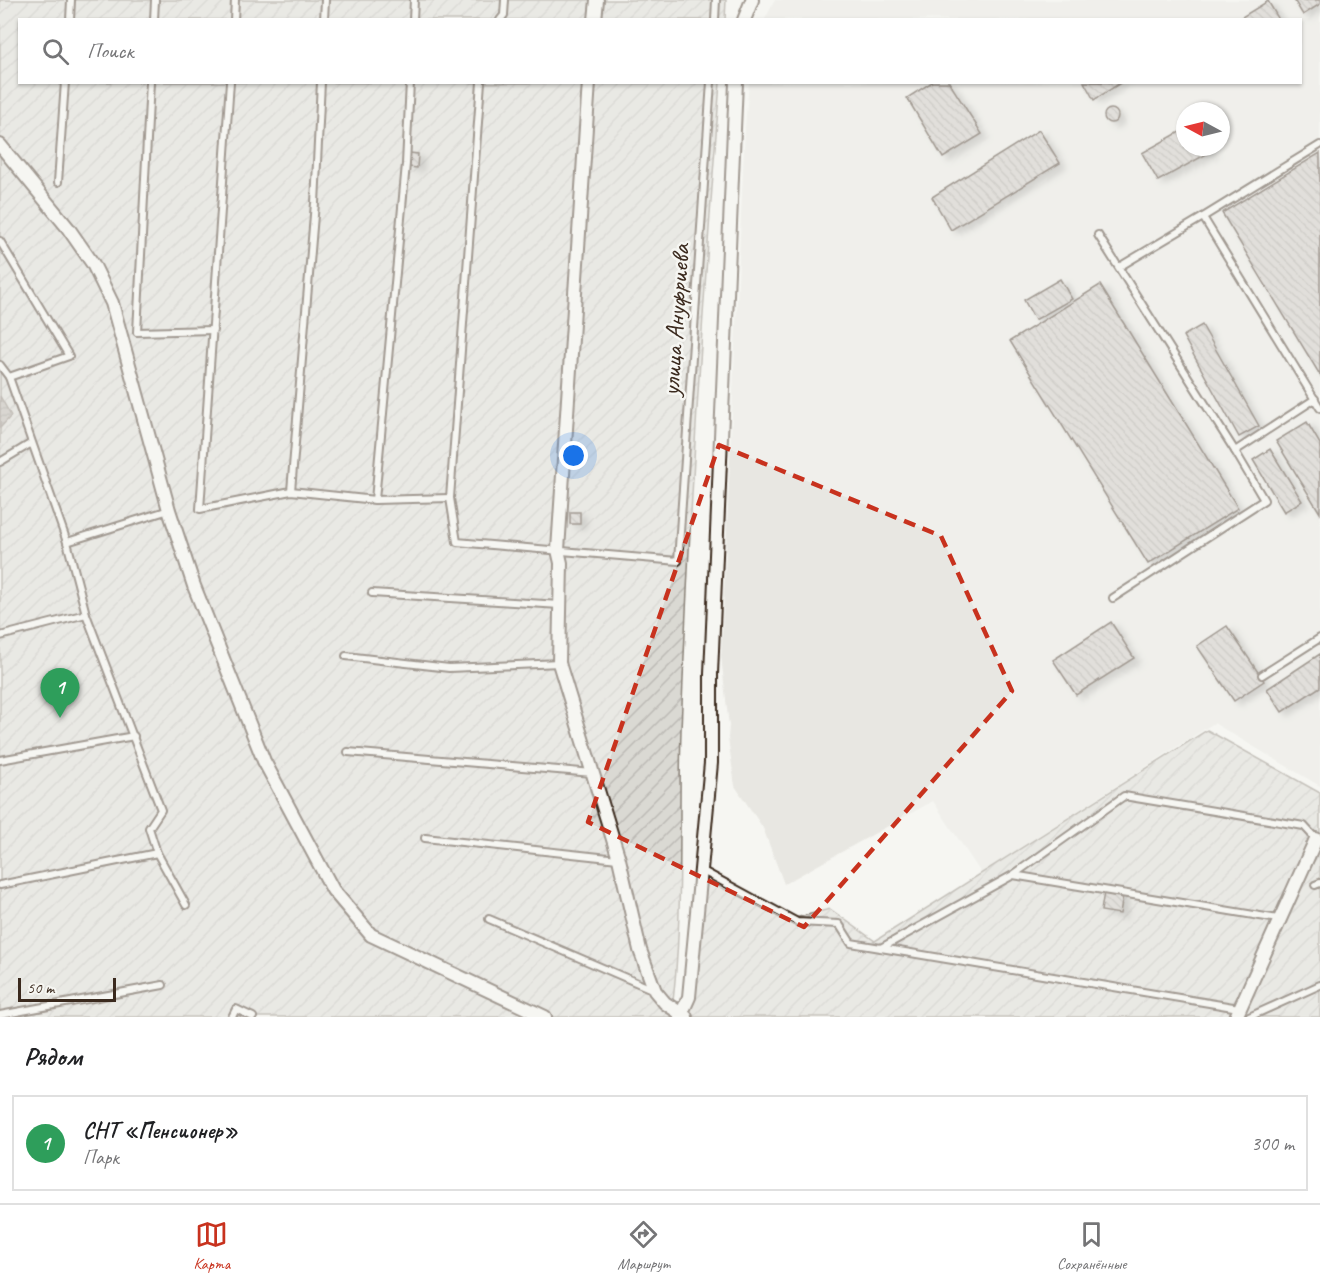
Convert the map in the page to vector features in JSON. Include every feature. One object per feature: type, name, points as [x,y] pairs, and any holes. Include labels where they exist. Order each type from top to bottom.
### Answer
[{"type":"street","points":[[595,18],[597,0]]},
{"type":"street","points":[[745,18],[752,0]]},
{"type":"street","points":[[589,84],[558,550],[561,563],[560,663],[619,859],[640,950],[655,991],[665,1004],[682,1016],[689,997],[711,763],[711,674],[736,84]]},
{"type":"street","points":[[0,145],[68,228],[93,264],[112,303],[169,510],[194,586],[264,761],[333,890],[371,935],[545,1017]]},
{"type":"street","points":[[1238,1013],[1278,919],[1316,839]]},
{"type":"lane","points":[[70,18],[71,0]]},
{"type":"lane","points":[[154,18],[155,0]]},
{"type":"lane","points":[[234,18],[235,0]]},
{"type":"lane","points":[[324,18],[325,0]]},
{"type":"lane","points":[[413,18],[414,0]]},
{"type":"lane","points":[[502,18],[504,15],[505,0]]},
{"type":"lane","points":[[715,18],[716,0]]},
{"type":"lane","points":[[58,182],[65,84]]},
{"type":"lane","points":[[150,84],[137,332],[213,330]]},
{"type":"lane","points":[[230,84],[200,508],[291,491],[375,500],[450,498]]},
{"type":"lane","points":[[291,491],[315,203],[321,84]]},
{"type":"lane","points":[[375,500],[406,164],[410,84]]},
{"type":"lane","points":[[482,84],[450,498],[457,542],[558,550]]},
{"type":"lane","name":"улица Ануфриева","points":[[558,550],[678,561],[711,84]]},
{"type":"lane","points":[[1119,267],[1320,145]]},
{"type":"lane","points":[[1203,217],[1320,408]]},
{"type":"lane","points":[[1098,235],[1264,500],[1113,598]]},
{"type":"lane","points":[[0,241],[69,356],[9,377]]},
{"type":"lane","points":[[0,365],[9,377],[30,444],[67,542],[86,615],[161,810],[149,828],[156,853],[186,904]]},
{"type":"lane","points":[[1235,451],[1315,399]]},
{"type":"lane","points":[[0,462],[30,444]]},
{"type":"lane","points":[[67,542],[169,510]]},
{"type":"lane","points":[[372,593],[561,605]]},
{"type":"lane","points":[[0,636],[86,615]]},
{"type":"lane","points":[[1262,675],[1320,638]]},
{"type":"lane","points":[[346,656],[449,668],[560,663]]},
{"type":"lane","points":[[0,760],[134,736]]},
{"type":"lane","points":[[348,752],[593,773]]},
{"type":"lane","points":[[880,949],[1013,875],[1124,796],[1304,826],[1316,839]]},
{"type":"lane","points":[[425,838],[619,859]]},
{"type":"lane","points":[[0,885],[156,853]]},
{"type":"lane","points":[[701,870],[796,922],[839,924],[851,943],[1238,1013]]},
{"type":"lane","points":[[1013,875],[1278,919]]},
{"type":"lane","points":[[489,919],[655,991]]},
{"type":"lane","points":[[0,1015],[163,985]]},
{"type":"lane","points":[[1249,1017],[1320,985]]},
{"type":"lane","points":[[232,1017],[236,1009],[253,1017]]},
{"type":"highlighted area","points":[[719,445],[941,536],[1012,691],[804,927],[588,822]]},
{"type":"shaded area","points":[[0,0],[726,0],[725,18],[18,18],[18,84],[720,84],[702,325],[688,568],[681,730],[678,946],[671,1017],[0,1017]]},
{"type":"shaded area","points":[[775,0],[1320,0],[1320,786],[1214,723],[981,873],[933,801],[784,884],[763,828],[735,786],[728,738],[729,726],[721,656],[749,84],[1302,84],[1302,18],[766,18]]},
{"type":"shaded area","points":[[0,396],[11,416],[0,428]]},
{"type":"shaded area","points":[[1207,730],[1320,793],[1320,1017],[686,1017],[692,1003],[707,882],[795,918],[830,909],[875,941]]},
{"type":"building","points":[[1294,0],[1320,0],[1320,4],[1303,15]]},
{"type":"building","points":[[1268,1],[1278,18],[1240,18]]},
{"type":"building","points":[[929,84],[950,84],[982,134],[943,158],[907,98]]},
{"type":"building","points":[[1085,84],[1119,84],[1094,100]]},
{"type":"building","points":[[1111,109],[1116,111],[1118,116],[1116,121],[1111,123],[1106,121],[1104,116],[1106,111]]},
{"type":"building","points":[[1039,130],[1060,163],[951,230],[932,197]]},
{"type":"building","points":[[1176,134],[1176,156],[1203,156],[1158,181],[1142,153]]},
{"type":"building","points":[[410,153],[418,154],[417,168],[409,167]]},
{"type":"building","points":[[1320,153],[1320,375],[1222,213]]},
{"type":"building","points":[[1060,279],[1072,299],[1035,320],[1024,300]]},
{"type":"building","points":[[1100,285],[1238,508],[1148,564],[1010,341]]},
{"type":"building","points":[[1202,325],[1259,426],[1239,437],[1183,336]]},
{"type":"building","points":[[1307,422],[1320,444],[1320,513],[1276,441]]},
{"type":"building","points":[[1270,449],[1302,501],[1284,512],[1253,460]]},
{"type":"building","points":[[570,512],[580,512],[580,524],[570,524]]},
{"type":"building","points":[[1111,622],[1134,658],[1076,695],[1053,660]]},
{"type":"building","points":[[1227,626],[1264,681],[1234,701],[1197,646]]},
{"type":"building","points":[[1320,654],[1320,687],[1282,712],[1267,689]]},
{"type":"building","points":[[1104,892],[1123,895],[1120,914],[1101,911]]},
{"type":"place","name":"СНТ «Пенсионер»","points":[[60,718]]}]
